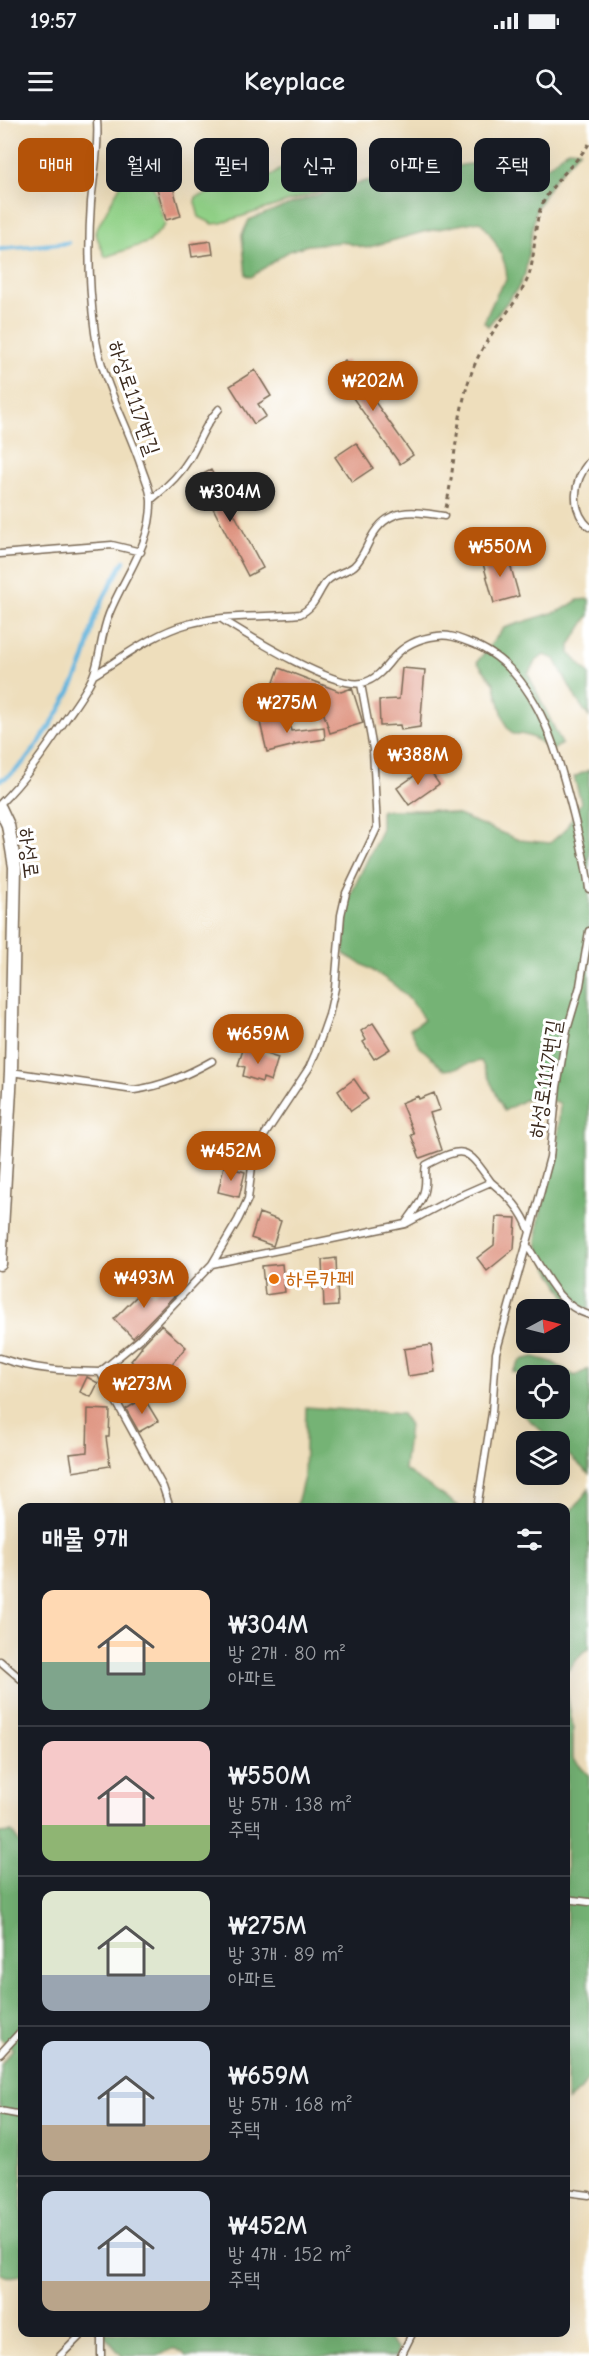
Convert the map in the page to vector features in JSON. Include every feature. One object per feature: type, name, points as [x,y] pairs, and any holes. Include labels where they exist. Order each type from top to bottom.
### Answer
[{"type":"street","name":"하성로","points":[[0,806],[8,825],[15,867],[11,1072],[0,1264]]},
{"type":"lane","name":"하성로1117번길","points":[[0,806],[23,782],[94,675],[100,639],[109,613],[146,540],[152,499],[132,438],[111,394],[97,349],[90,290],[89,258],[91,202],[98,135],[97,120]]},
{"type":"lane","points":[[152,499],[172,483],[190,457],[210,419],[219,409]]},
{"type":"lane","points":[[589,462],[583,470],[575,499],[578,514],[589,527]]},
{"type":"lane","name":"하성로1117번길","points":[[94,675],[161,635],[187,624],[243,616],[300,614],[314,603],[332,576],[353,567],[377,527],[387,519],[400,512],[414,511],[444,516]]},
{"type":"lane","points":[[0,554],[112,545],[141,552]]},
{"type":"lane","points":[[223,620],[315,671],[342,681],[361,684],[374,678],[386,668],[394,656],[408,646],[439,636],[452,636],[475,644],[499,659],[529,694],[551,740],[561,767],[587,868],[589,889]]},
{"type":"lane","points":[[0,1358],[23,1367],[41,1370],[100,1372],[139,1340],[212,1264],[248,1199],[254,1158],[260,1142],[309,1068],[329,1015],[335,988],[341,915],[346,893],[377,828],[374,757],[361,684]]},
{"type":"lane","name":"하성로1117번길","points":[[478,1503],[492,1413],[496,1353],[550,1157],[559,1076],[567,1030],[580,986],[589,931]]},
{"type":"lane","points":[[11,1072],[134,1090],[176,1080],[212,1061]]},
{"type":"lane","points":[[405,1224],[421,1200],[426,1165],[457,1151],[468,1153],[475,1159],[491,1182],[515,1202],[530,1232]]},
{"type":"lane","points":[[212,1264],[405,1224],[450,1200],[491,1182]]},
{"type":"lane","points":[[526,1244],[561,1299],[589,1315]]},
{"type":"lane","points":[[100,1372],[163,1487],[168,1503]]},
{"type":"lane","points":[[0,1661],[18,1677]]},
{"type":"lane","points":[[570,1900],[589,1902]]},
{"type":"lane","points":[[0,2054],[18,2034]]},
{"type":"lane","points":[[0,2111],[18,2114]]},
{"type":"lane","points":[[570,2193],[589,2195]]},
{"type":"lane","points":[[60,2356],[79,2337]]},
{"type":"lane","points":[[101,2337],[101,2356]]},
{"type":"lane","points":[[401,2356],[410,2337]]},
{"type":"path","points":[[444,516],[466,388],[474,365],[491,332],[521,292],[528,276],[540,209],[589,144]]},
{"type":"green space","points":[[569,149],[580,150],[550,186],[550,164]]},
{"type":"green space","points":[[474,164],[474,192],[546,192],[536,209],[525,274],[518,288],[488,326],[484,322],[496,295],[506,280],[506,274],[498,248],[479,221],[423,232],[366,248],[343,242],[308,245],[289,251],[251,277],[246,275],[242,235],[249,220],[327,192],[357,192],[357,184],[369,181],[369,192],[462,192],[462,165]]},
{"type":"green space","points":[[280,169],[281,192],[318,192],[221,223],[213,224],[199,217],[196,197],[213,192],[269,192],[269,175]]},
{"type":"green space","points":[[117,192],[155,192],[165,225],[149,242],[105,257],[95,232]]},
{"type":"green space","points":[[589,599],[589,615],[570,645],[570,654],[589,674],[589,717],[555,659],[544,655],[535,662],[528,674],[562,744],[551,751],[534,738],[513,734],[507,727],[494,683],[477,662],[504,628],[562,610],[578,600]]},
{"type":"green space","points":[[589,770],[589,1309],[574,1305],[566,1297],[539,1252],[537,1242],[539,1219],[557,1152],[560,1104],[542,1096],[526,1099],[504,1111],[481,1061],[445,1070],[419,1046],[410,1029],[424,1020],[408,998],[379,974],[344,954],[347,910],[351,894],[381,831],[381,810],[433,810],[458,815],[519,840],[550,843],[565,830],[581,802],[574,777]]},
{"type":"green space","points":[[534,1357],[557,1365],[518,1365],[521,1360]]},
{"type":"green space","points":[[589,1369],[589,1474],[570,1456],[570,1431],[542,1431],[528,1419],[570,1419],[570,1373],[575,1376]]},
{"type":"green space","points":[[306,1407],[402,1414],[409,1425],[404,1469],[454,1503],[297,1503],[304,1477]]},
{"type":"green space","points":[[589,1489],[589,1649],[583,1652],[570,1668],[570,1513]]},
{"type":"green space","points":[[570,1710],[573,1728],[573,1758],[589,1776],[589,2076],[581,2090],[570,2099]]},
{"type":"green space","points":[[12,1832],[18,1840],[18,1924],[16,1926],[18,1930],[18,2276],[11,2277],[0,2273],[0,2064],[13,2049],[0,2038],[0,1833]]},
{"type":"green space","points":[[105,2337],[386,2337],[398,2350],[396,2356],[187,2356],[171,2349],[157,2356],[122,2356]]},
{"type":"building","points":[[158,192],[174,192],[181,216],[166,220]]},
{"type":"building","points":[[211,241],[213,254],[192,257],[190,244]]},
{"type":"building","points":[[345,360],[413,455],[400,464],[333,370]]},
{"type":"building","points":[[255,370],[271,396],[258,404],[266,416],[254,424],[230,386]]},
{"type":"building","points":[[356,443],[373,468],[352,482],[335,457]]},
{"type":"building","points":[[211,470],[263,568],[248,576],[197,477]]},
{"type":"building","points":[[507,553],[519,596],[494,603],[482,560]]},
{"type":"building","points":[[279,668],[341,692],[352,688],[363,723],[330,733],[321,705],[272,688]]},
{"type":"building","points":[[402,668],[425,670],[420,727],[401,730],[400,725],[380,726],[379,700],[399,699]]},
{"type":"building","points":[[287,715],[291,731],[324,727],[325,739],[294,744],[267,752],[260,722]]},
{"type":"building","points":[[427,767],[439,784],[409,805],[397,788]]},
{"type":"building","points":[[373,1023],[390,1049],[374,1059],[363,1042],[366,1040],[361,1031]]},
{"type":"building","points":[[244,1047],[278,1058],[271,1081],[263,1078],[262,1082],[243,1076],[245,1067],[238,1065]]},
{"type":"building","points":[[354,1079],[368,1099],[351,1111],[338,1091]]},
{"type":"building","points":[[434,1093],[440,1110],[430,1113],[442,1150],[420,1158],[411,1135],[414,1134],[401,1103]]},
{"type":"building","points":[[224,1166],[245,1172],[239,1197],[218,1192]]},
{"type":"building","points":[[259,1213],[281,1221],[273,1246],[251,1238]]},
{"type":"building","points":[[496,1217],[516,1218],[514,1249],[487,1271],[477,1258],[494,1245]]},
{"type":"building","points":[[336,1258],[338,1306],[324,1307],[322,1260]]},
{"type":"building","name":"하루카페","points":[[282,1264],[285,1292],[265,1295],[262,1266]]},
{"type":"building","points":[[165,1282],[176,1294],[133,1338],[114,1319],[146,1287],[153,1294]]},
{"type":"building","points":[[161,1325],[186,1347],[166,1371],[162,1367],[152,1379],[131,1361],[141,1346]]},
{"type":"building","points":[[431,1345],[435,1372],[408,1376],[404,1349]]},
{"type":"building","points":[[87,1377],[98,1383],[91,1397],[80,1392]]},
{"type":"building","points":[[144,1398],[158,1421],[139,1432],[126,1409]]},
{"type":"building","points":[[88,1409],[110,1410],[109,1437],[106,1437],[110,1466],[73,1472],[70,1454],[87,1452]]},
{"type":"waterway","points":[[0,249],[68,243]]},
{"type":"waterway","points":[[0,780],[24,762],[59,711],[77,678],[99,608],[124,561]]},
{"type":"place","name":"하루카페","points":[[274,1279]]}]
